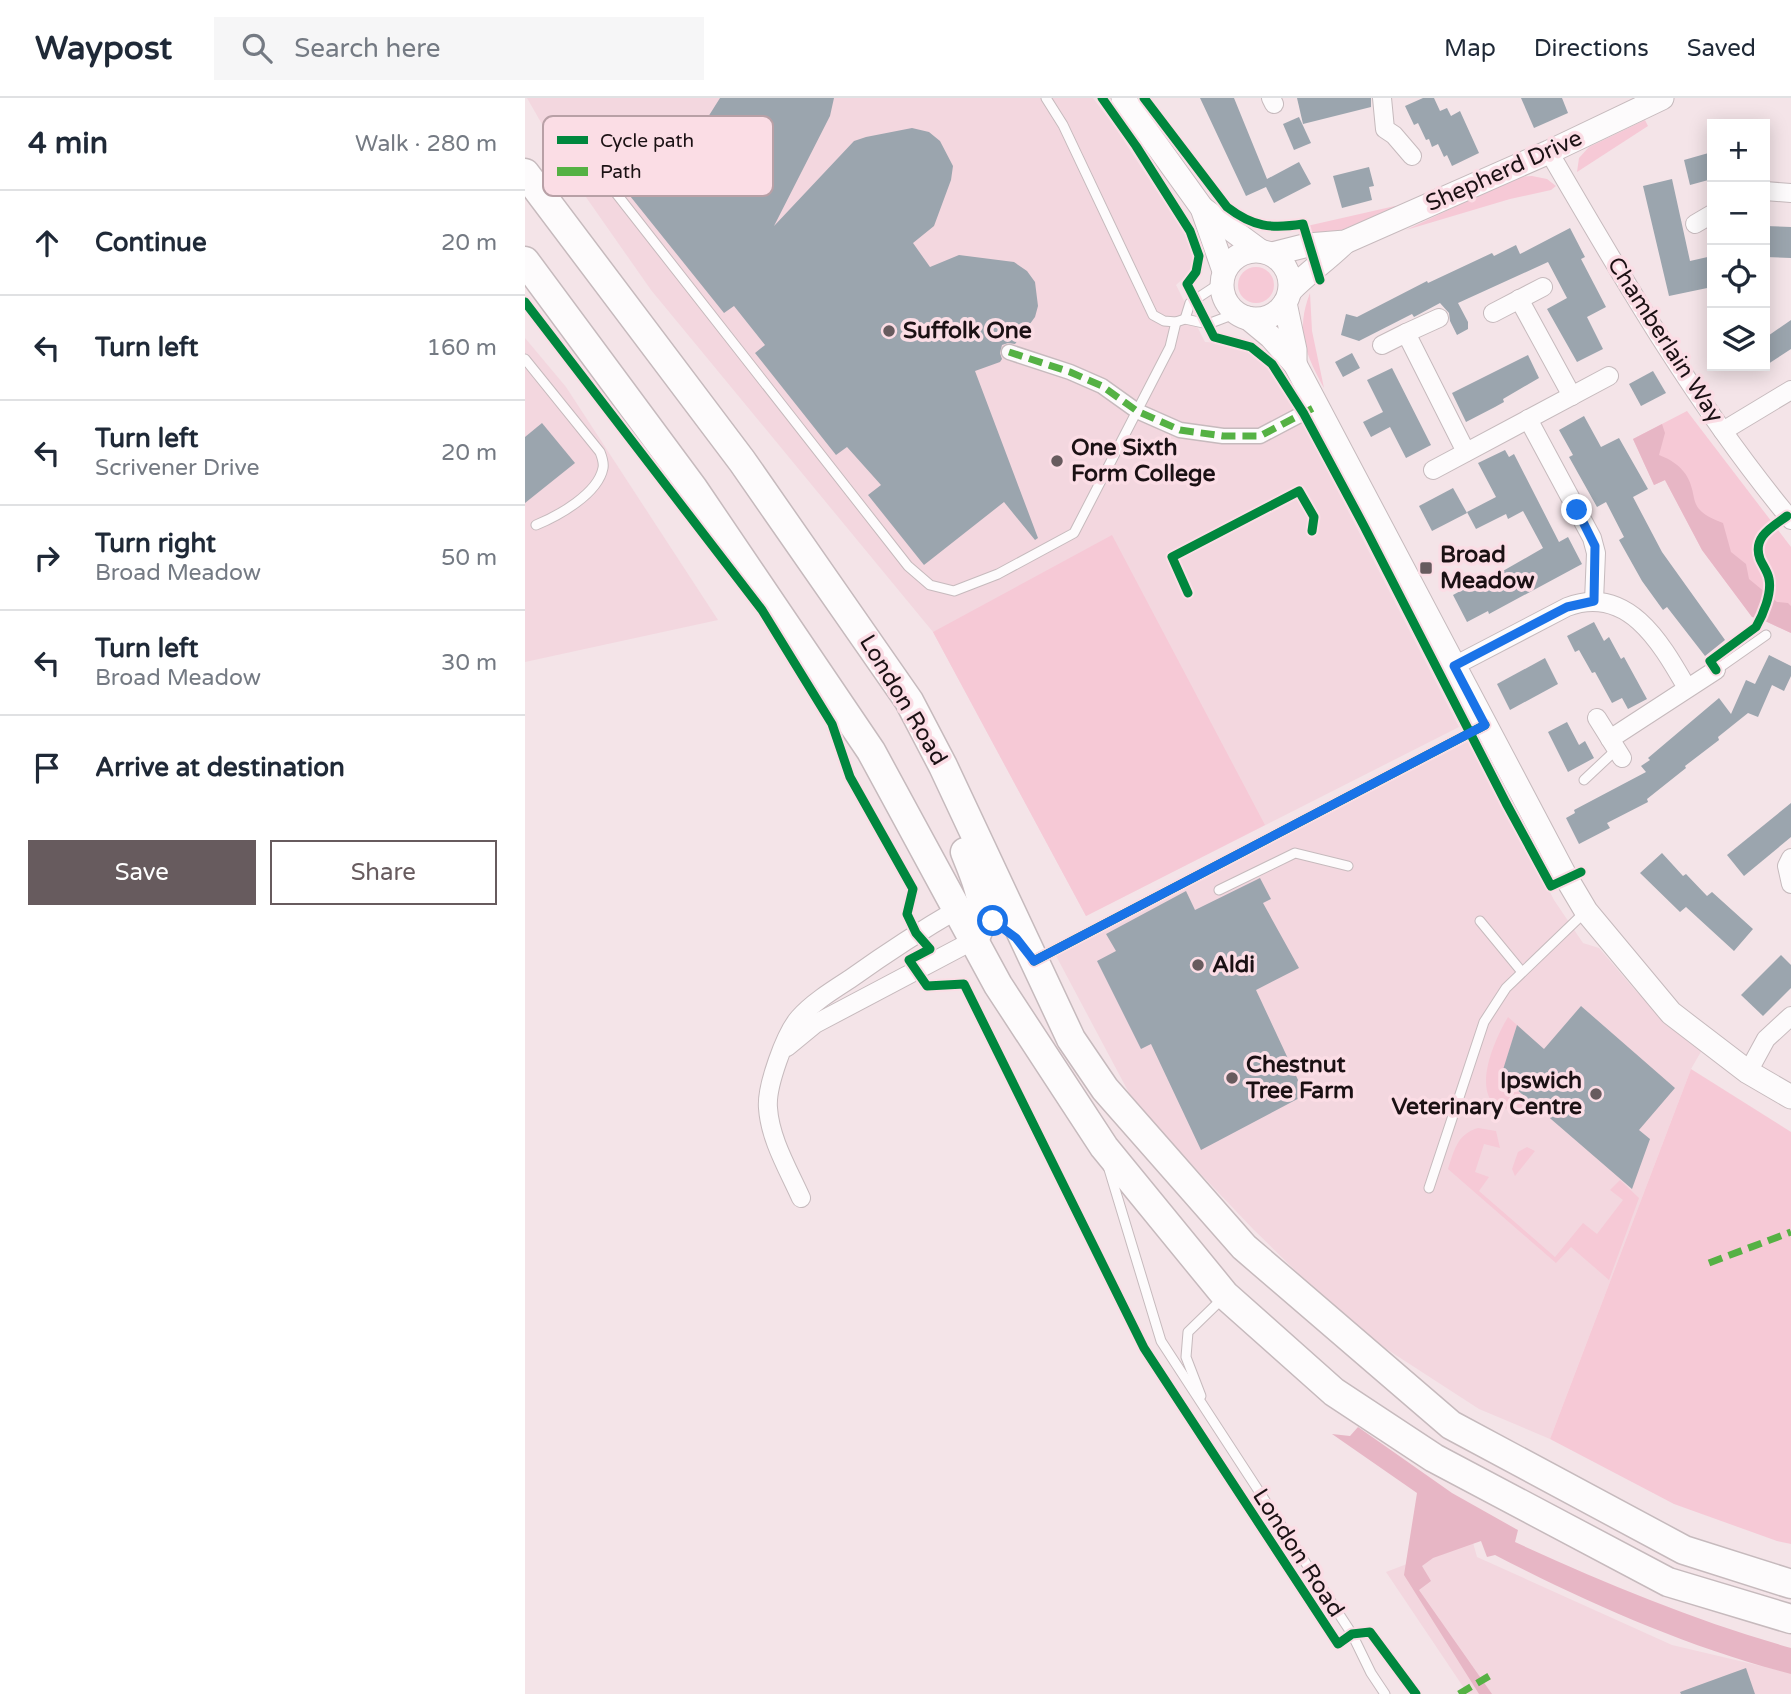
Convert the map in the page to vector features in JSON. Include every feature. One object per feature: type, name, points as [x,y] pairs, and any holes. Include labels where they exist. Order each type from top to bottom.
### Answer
[{"type":"main road","name":"London Road","points":[[525,173],[742,461],[909,701],[932,744],[1071,1039],[1105,1089],[1244,1247],[1451,1425],[1684,1550],[1791,1584]]},
{"type":"main road","name":"London Road","points":[[525,261],[693,488],[871,751],[972,922],[998,985],[1104,1147],[1225,1295]]},
{"type":"main road","points":[[859,628],[898,721],[958,834],[976,881],[972,922],[1007,929],[1034,961]]},
{"type":"main road","points":[[1225,1295],[1334,1392],[1434,1458],[1668,1582],[1791,1619]]},
{"type":"street","points":[[1123,98],[1202,208],[1223,276],[1222,292],[1226,303],[1271,337],[1295,364],[1586,911],[1671,1013],[1748,1072],[1791,1097]]},
{"type":"street","points":[[1382,98],[1385,129],[1412,156]]},
{"type":"street","name":"Shepherd Drive","points":[[1265,252],[1345,242],[1549,152],[1662,98]]},
{"type":"street","points":[[1369,139],[1385,129]]},
{"type":"street","name":"Chamberlain Way","points":[[1549,152],[1660,338],[1723,431],[1791,520]]},
{"type":"street","points":[[1770,191],[1791,193]]},
{"type":"street","points":[[1202,208],[1286,267],[1290,277],[1287,297],[1295,364]]},
{"type":"street","points":[[1695,225],[1707,217]]},
{"type":"street","name":"Shepherd Drive","points":[[1287,297],[1308,272],[1325,261],[1345,242]]},
{"type":"street","points":[[1223,276],[1238,255],[1248,251],[1265,252]]},
{"type":"street","points":[[1493,313],[1543,287]]},
{"type":"street","points":[[1242,315],[1264,318],[1274,314],[1287,297]]},
{"type":"street","points":[[1519,299],[1572,396]]},
{"type":"street","points":[[1382,345],[1439,318]]},
{"type":"street","points":[[1406,333],[1466,452]]},
{"type":"street","points":[[1009,352],[1070,372],[1102,386],[1137,411],[1180,430],[1223,436],[1260,436],[1317,406]]},
{"type":"street","points":[[1433,470],[1609,376]]},
{"type":"street","points":[[1723,431],[1791,390]]},
{"type":"street","points":[[1528,419],[1592,538],[1596,553],[1594,601]]},
{"type":"street","points":[[1454,666],[1567,607],[1594,601],[1609,603],[1636,617],[1666,654],[1686,688]]},
{"type":"street","points":[[1597,718],[1616,749],[1686,688],[1716,670]]},
{"type":"street","points":[[1791,858],[1787,866],[1791,884]]},
{"type":"street","points":[[781,1051],[815,1024],[972,922]]},
{"type":"street","points":[[801,1198],[777,1146],[767,1107],[770,1084],[781,1051],[799,1018],[904,941],[972,922]]},
{"type":"street","points":[[1748,1072],[1766,1040],[1791,1016]]},
{"type":"lane","points":[[1046,98],[1063,125],[1153,315],[1164,321],[1208,324],[1242,315]]},
{"type":"lane","points":[[618,196],[908,566],[930,585],[954,591],[998,574],[1074,533],[1190,303],[1223,276]]},
{"type":"lane","points":[[525,359],[600,452],[604,466],[598,481],[589,491],[557,516],[536,525]]},
{"type":"lane","points":[[1716,670],[1766,635]]},
{"type":"lane","points":[[1584,780],[1616,749]]},
{"type":"lane","points":[[1219,890],[1295,853],[1348,866]]},
{"type":"lane","points":[[1429,1188],[1484,1022],[1506,988],[1586,911]]},
{"type":"lane","points":[[1480,921],[1522,972]]},
{"type":"lane","name":"London Road","points":[[1104,1147],[1113,1186],[1161,1341],[1352,1634],[1371,1673],[1385,1694]]},
{"type":"lane","name":"London Road","points":[[1208,1414],[1186,1357],[1188,1332],[1225,1295]]},
{"type":"shaded area","name":"One Sixth Form College","points":[[527,98],[1093,98],[1187,237],[1194,253],[1192,267],[1176,285],[1205,342],[1223,343],[1246,350],[1262,361],[1296,409],[1459,727],[1086,916],[933,632],[651,290],[585,196],[773,196],[773,116],[543,116],[543,126]]},
{"type":"shaded area","points":[[1645,120],[1648,126],[1577,172],[1579,158],[1589,147]]},
{"type":"shaded area","points":[[1518,177],[1547,179],[1556,186],[1551,190],[1510,199],[1406,230]]},
{"type":"shaded area","points":[[1395,206],[1396,208],[1329,235],[1310,236],[1307,226]]},
{"type":"shaded area","points":[[1256,267],[1269,272],[1274,285],[1269,298],[1256,303],[1243,298],[1238,285],[1243,272]]},
{"type":"shaded area","points":[[1310,293],[1312,331],[1324,388],[1312,365],[1303,331],[1303,319]]},
{"type":"shaded area","points":[[525,338],[566,387],[718,620],[525,662]]},
{"type":"shaded area","points":[[1687,411],[1791,547],[1791,633],[1752,617],[1702,550],[1665,480],[1654,485],[1633,439]]},
{"type":"shaded area","points":[[1662,424],[1665,433],[1659,455],[1684,472],[1699,509],[1723,523],[1731,552],[1746,564],[1749,579],[1777,602],[1791,606],[1791,633],[1752,617],[1702,550],[1665,480],[1654,485],[1633,439]]},
{"type":"shaded area","points":[[1112,535],[1265,825],[1086,916],[933,632]]},
{"type":"shaded area","points":[[1473,739],[1554,900],[1583,943],[1599,948],[1635,990],[1674,1028],[1702,1050],[1691,1069],[1550,1439],[1479,1409],[1354,1328],[1253,1229],[1136,1106],[1054,952]]},
{"type":"shaded area","points":[[1508,1017],[1517,1025],[1501,1078],[1535,1105],[1524,1117],[1492,1102],[1486,1083],[1489,1059]]},
{"type":"shaded area","points":[[1691,1069],[1791,1132],[1791,1544],[1674,1504],[1550,1439]]},
{"type":"shaded area","points":[[1478,1128],[1496,1131],[1500,1148],[1484,1144],[1475,1172],[1489,1177],[1479,1191],[1555,1257],[1583,1223],[1597,1234],[1623,1200],[1610,1190],[1620,1180],[1639,1198],[1609,1280],[1571,1247],[1556,1263],[1448,1169],[1461,1139]]},
{"type":"shaded area","points":[[1527,1147],[1535,1151],[1515,1176],[1512,1169],[1518,1152]]},
{"type":"shaded area","points":[[1358,1427],[1452,1493],[1518,1530],[1515,1542],[1651,1600],[1720,1626],[1791,1648],[1791,1674],[1714,1651],[1640,1623],[1495,1555],[1487,1557],[1481,1541],[1433,1558],[1422,1566],[1431,1581],[1419,1590],[1492,1694],[1479,1694],[1404,1575],[1417,1493],[1332,1434],[1350,1436]]},
{"type":"shaded area","points":[[1472,1539],[1477,1557],[1672,1645],[1791,1673],[1791,1694],[1468,1694],[1386,1572]]},
{"type":"building","name":"Suffolk One","points":[[720,98],[834,98],[830,116],[774,226],[854,141],[912,128],[929,132],[940,141],[953,166],[951,180],[934,226],[913,243],[930,267],[959,255],[1014,262],[1027,271],[1035,282],[1038,306],[1035,317],[1015,344],[1002,345],[1000,362],[975,371],[1038,538],[1035,540],[1004,502],[924,565],[868,495],[881,485],[847,447],[836,455],[755,353],[765,345],[734,306],[724,313],[630,196],[773,196],[773,116],[709,116]]},
{"type":"building","points":[[1200,98],[1234,98],[1267,179],[1299,162],[1311,184],[1274,203],[1266,187],[1246,196]]},
{"type":"building","points":[[1297,98],[1371,98],[1371,107],[1303,124]]},
{"type":"building","points":[[1423,98],[1434,98],[1440,111],[1447,108],[1451,116],[1460,111],[1479,153],[1452,166],[1438,144],[1432,147],[1418,123],[1414,125],[1405,106]]},
{"type":"building","points":[[1521,98],[1562,98],[1568,113],[1534,128]]},
{"type":"building","points":[[1299,117],[1311,143],[1294,150],[1283,124]]},
{"type":"building","points":[[1707,153],[1707,180],[1690,185],[1684,160]]},
{"type":"building","points":[[1369,167],[1374,186],[1369,187],[1372,200],[1342,208],[1333,176]]},
{"type":"building","points":[[1672,179],[1690,261],[1707,257],[1707,288],[1669,296],[1643,186]]},
{"type":"building","points":[[1770,226],[1791,227],[1791,258],[1770,257]]},
{"type":"building","points":[[1570,228],[1585,257],[1581,259],[1606,307],[1587,317],[1603,349],[1577,362],[1547,309],[1567,298],[1548,262],[1458,303],[1468,322],[1468,329],[1457,335],[1449,313],[1440,303],[1359,341],[1341,335],[1346,314],[1357,317],[1427,281],[1428,283],[1492,253],[1494,256],[1516,245],[1520,254]]},
{"type":"building","points":[[1791,320],[1791,349],[1770,363],[1770,335]]},
{"type":"building","points":[[1352,353],[1360,368],[1343,377],[1335,362]]},
{"type":"building","points":[[1528,355],[1539,378],[1503,399],[1504,402],[1466,422],[1452,393]]},
{"type":"building","points":[[1392,368],[1431,445],[1406,458],[1390,427],[1371,437],[1363,422],[1383,412],[1367,380]]},
{"type":"building","points":[[1653,371],[1666,393],[1641,406],[1629,384]]},
{"type":"building","points":[[1584,416],[1601,447],[1619,438],[1648,489],[1633,497],[1662,552],[1725,640],[1705,656],[1667,607],[1663,610],[1642,581],[1619,540],[1624,537],[1606,502],[1597,507],[1569,457],[1573,455],[1559,430]]},
{"type":"building","points":[[542,423],[575,463],[525,503],[525,437]]},
{"type":"building","points":[[1505,450],[1509,457],[1514,454],[1559,542],[1568,537],[1582,564],[1489,614],[1488,611],[1467,622],[1453,595],[1473,584],[1475,587],[1543,548],[1523,511],[1508,519],[1506,514],[1476,529],[1467,512],[1496,497],[1478,463]]},
{"type":"building","points":[[1453,488],[1467,513],[1432,531],[1419,506]]},
{"type":"building","points":[[1594,622],[1604,641],[1609,637],[1621,659],[1624,657],[1647,699],[1628,709],[1622,698],[1612,703],[1595,672],[1592,673],[1579,650],[1575,652],[1567,636]]},
{"type":"building","points":[[1769,655],[1791,666],[1791,676],[1784,691],[1772,685],[1758,717],[1748,713],[1647,799],[1648,802],[1607,823],[1610,828],[1579,844],[1566,818],[1575,813],[1574,810],[1646,772],[1641,766],[1650,760],[1648,758],[1719,698],[1731,714],[1746,680],[1755,684]]},
{"type":"building","points":[[1545,658],[1558,684],[1510,710],[1497,684]]},
{"type":"building","points":[[1567,722],[1579,745],[1585,741],[1594,758],[1568,772],[1548,732]]},
{"type":"building","points":[[1791,803],[1791,837],[1744,876],[1727,855]]},
{"type":"building","points":[[1662,853],[1683,876],[1686,874],[1707,896],[1712,892],[1753,929],[1734,951],[1686,907],[1680,912],[1640,873]]},
{"type":"building","points":[[1260,878],[1271,899],[1263,903],[1299,968],[1256,990],[1305,1095],[1201,1150],[1151,1044],[1141,1049],[1097,961],[1116,951],[1106,934],[1186,891],[1195,910]]},
{"type":"building","points":[[1781,955],[1791,965],[1791,988],[1763,1016],[1741,995]]},
{"type":"building","name":"Ipswich Veterinary Centre","points":[[1581,1006],[1675,1088],[1639,1130],[1650,1139],[1632,1189],[1501,1076],[1517,1025],[1544,1049]]},
{"type":"building","points":[[1746,1668],[1755,1694],[1680,1692]]},
{"type":"marked path","points":[[1009,352],[1070,372],[1102,386],[1137,411],[1180,430],[1223,436],[1260,436],[1317,406]]},
{"type":"marked path","points":[[1709,1263],[1791,1232]]},
{"type":"marked path","points":[[1459,1694],[1491,1675]]},
{"type":"cycle path","points":[[1102,98],[1190,231],[1199,256],[1196,272],[1187,284],[1214,337],[1251,347],[1272,364],[1304,414],[1551,886],[1581,872]]},
{"type":"cycle path","points":[[1144,98],[1227,207],[1245,219],[1263,225],[1303,224],[1320,280]]},
{"type":"cycle path","points":[[525,302],[762,610],[832,724],[850,777],[913,889],[907,914],[916,933],[930,949],[909,960],[927,986],[964,984],[1144,1348],[1338,1644],[1352,1634],[1370,1632],[1416,1694]]},
{"type":"cycle path","points":[[1188,593],[1172,557],[1299,491],[1314,517],[1312,531]]},
{"type":"cycle path","points":[[1716,670],[1710,661],[1756,627],[1770,585],[1760,559],[1759,545],[1765,533],[1787,516]]},
{"type":"cycle path","points":[[1034,961],[1485,725]]},
{"type":"place","name":"Suffolk One","points":[[889,331]]},
{"type":"place","name":"One Sixth Form College","points":[[1057,461]]},
{"type":"place","name":"Broad Meadow","points":[[1426,568]]},
{"type":"place","name":"Aldi","points":[[1198,965]]},
{"type":"place","name":"Chestnut Tree Farm","points":[[1232,1078]]},
{"type":"place","name":"Ipswich Veterinary Centre","points":[[1596,1094]]},
{"type":"route","points":[[993,921],[1007,929],[1034,961],[1485,725],[1454,666],[1567,607],[1594,601],[1595,546],[1577,510]]}]
